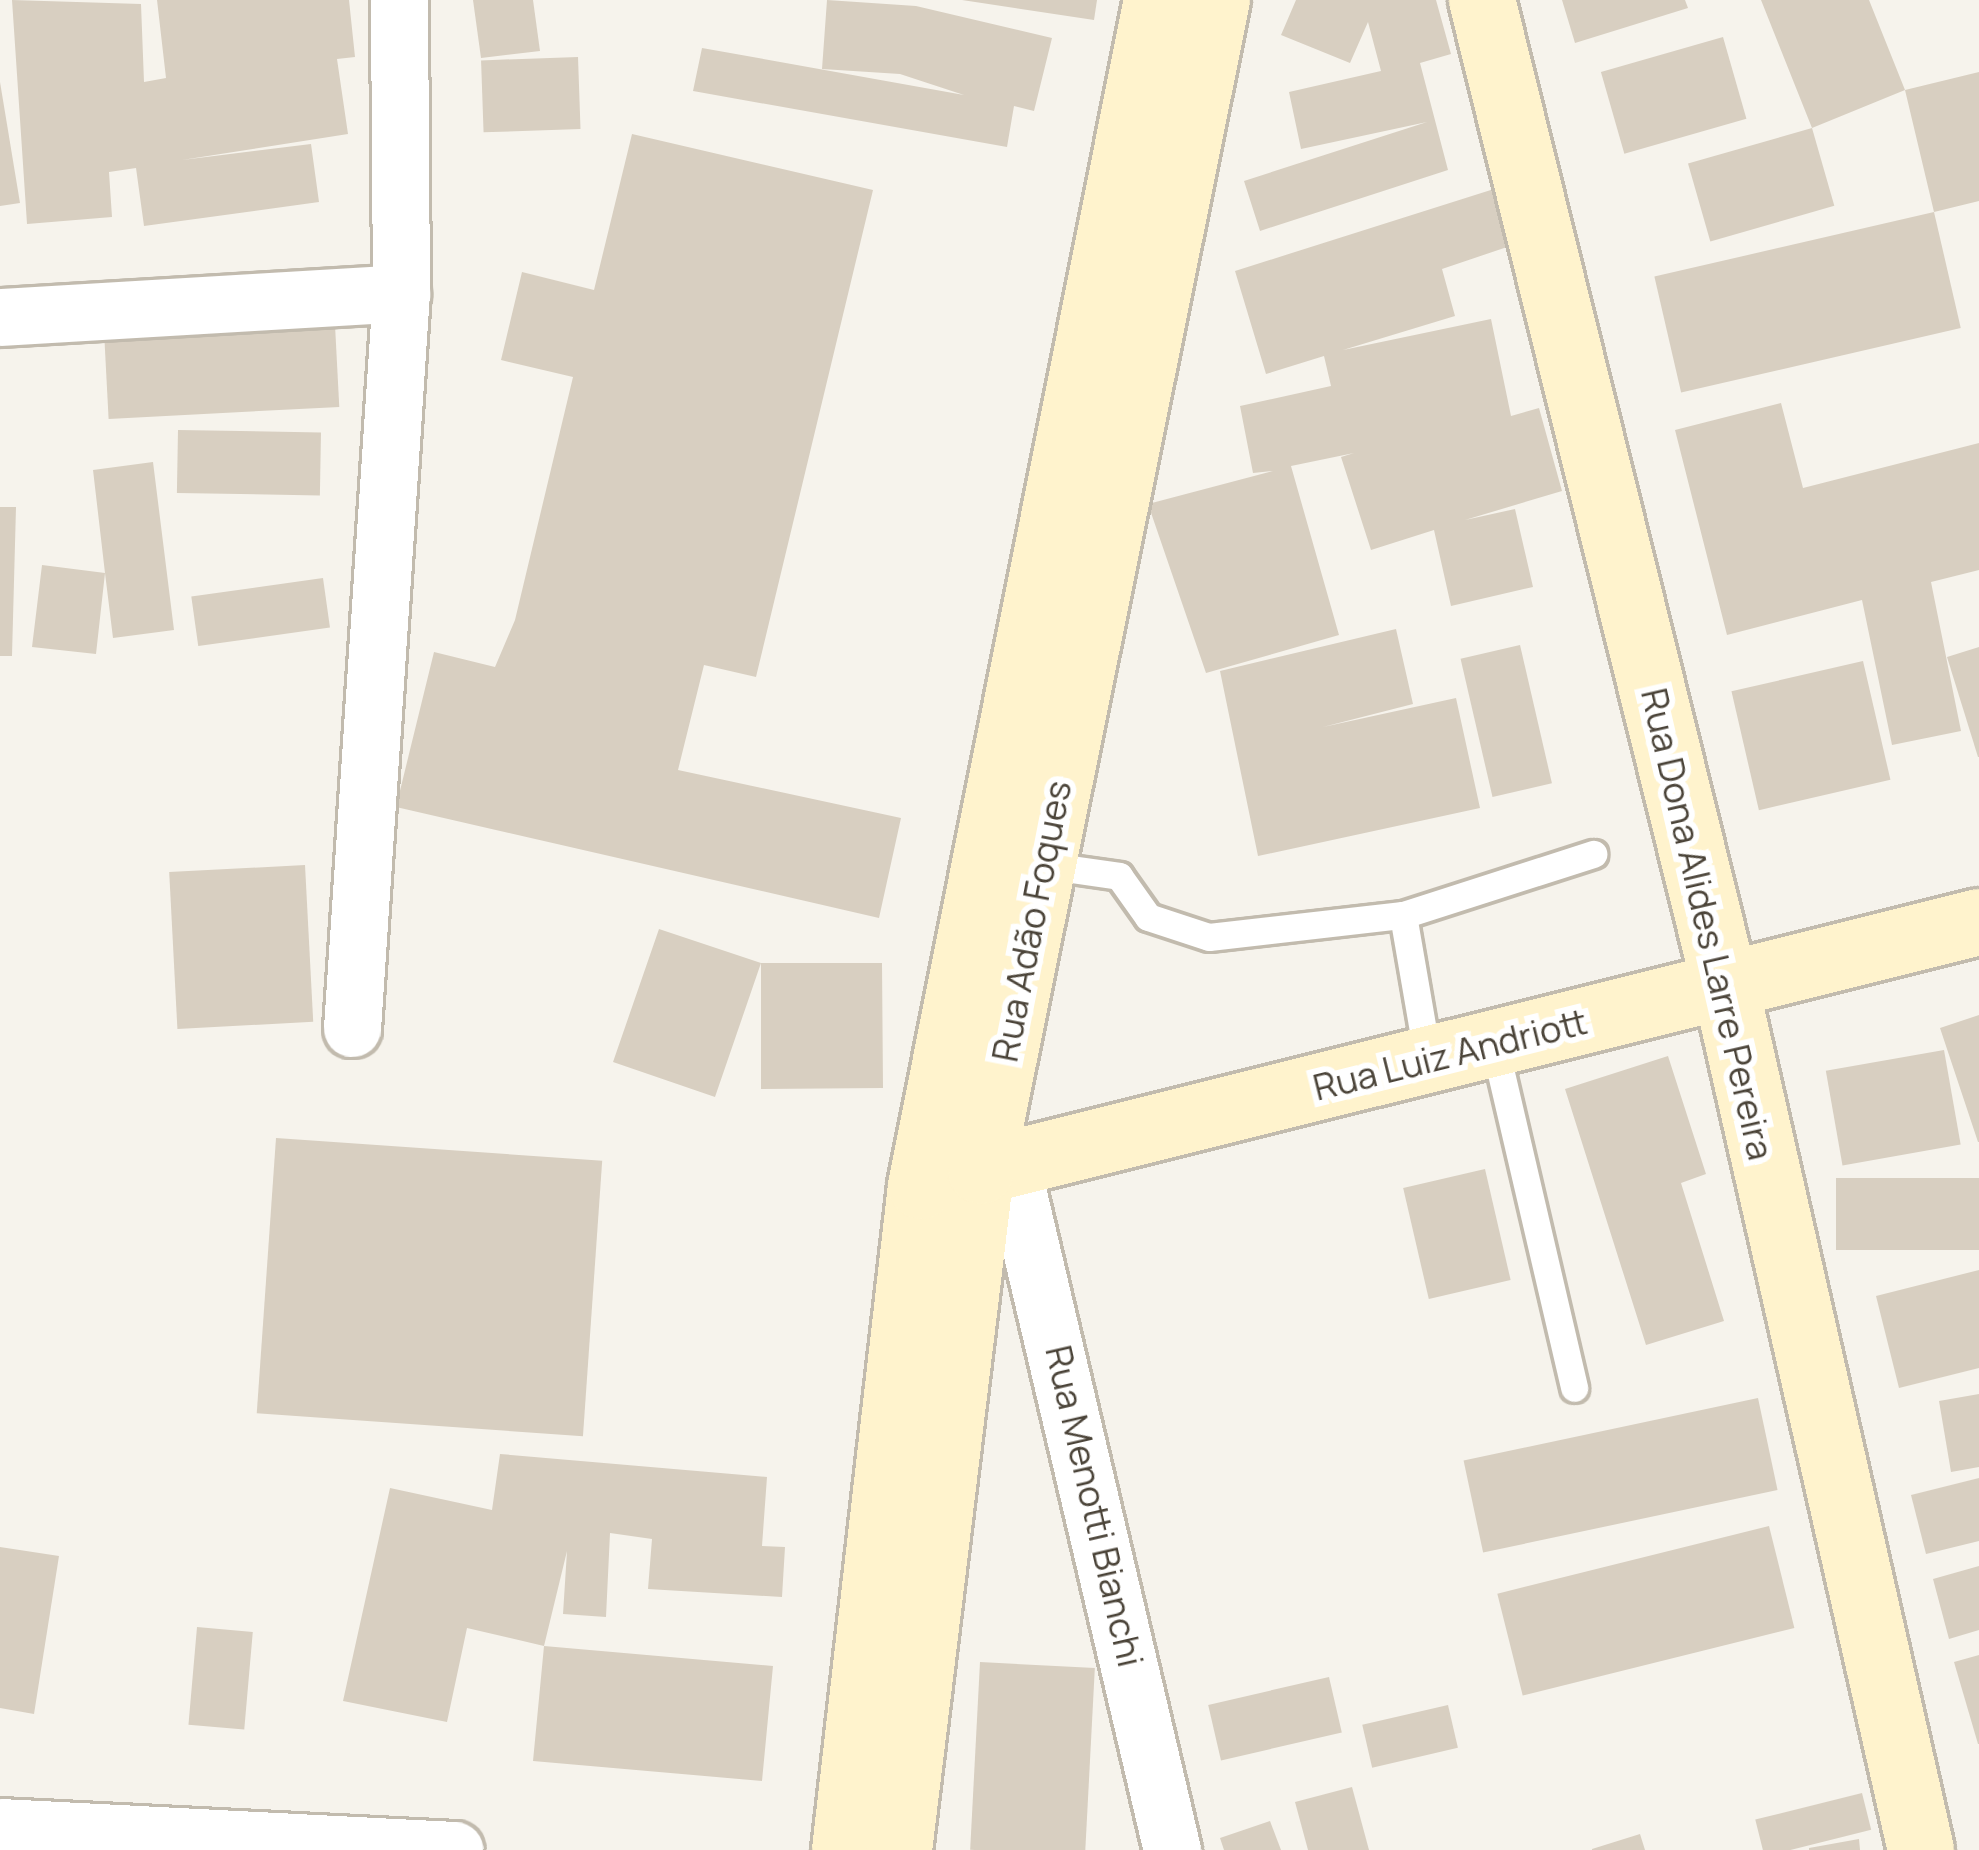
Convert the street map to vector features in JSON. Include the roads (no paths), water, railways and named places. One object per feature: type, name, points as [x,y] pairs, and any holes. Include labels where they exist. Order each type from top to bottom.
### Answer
[{"type":"main road","name":"Rua Adão Foques","points":[[845,1850],[971,1174],[1157,0]]},
{"type":"main road","name":"Rua Adão Foques","points":[[898,1850],[971,1174],[1043,865],[1217,0]]},
{"type":"main road","name":"Rua Dona Alides Larre Pereira","points":[[1482,0],[1725,984],[1921,1850]]},
{"type":"main road","name":"Rua Luiz Andriott","points":[[971,1174],[1979,922]]},
{"type":"street","points":[[352,1028],[382,634],[401,293],[399,0]]},
{"type":"street","points":[[0,317],[401,293]]},
{"type":"street","name":"Rua Menotti Bianchi","points":[[971,1174],[1172,1850]]},
{"type":"street","points":[[0,1827],[454,1850]]},
{"type":"lane","points":[[1043,865],[1119,876],[1148,917],[1209,937],[1403,915],[1593,854]]},
{"type":"lane","points":[[1403,915],[1428,1059]]},
{"type":"lane","points":[[1494,1043],[1574,1388]]}]
